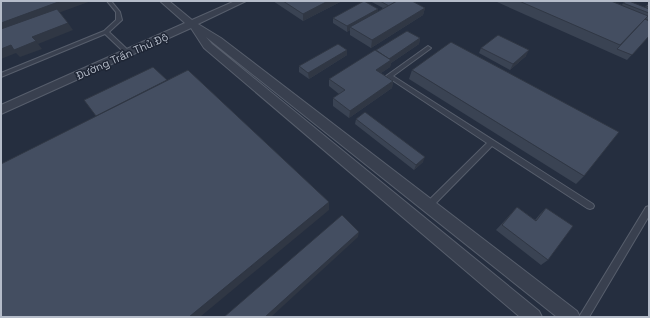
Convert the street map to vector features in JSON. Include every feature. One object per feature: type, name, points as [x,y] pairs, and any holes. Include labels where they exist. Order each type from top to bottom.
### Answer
[{"type":"street","points":[[164,1],[191,24],[218,40],[571,317]]},
{"type":"street","name":"Đường Trần Thủ Độ","points":[[1,110],[242,1]]},
{"type":"street","points":[[191,24],[208,46],[533,317]]},
{"type":"lane","points":[[1,75],[106,32],[119,20],[118,12],[109,1]]},
{"type":"lane","points":[[106,32],[128,53]]},
{"type":"lane","points":[[428,48],[389,76],[590,206]]},
{"type":"lane","points":[[429,205],[492,142]]},
{"type":"lane","points":[[584,317],[649,209]]},
{"type":"building","points":[[1,1],[61,1],[1,23]]},
{"type":"building","points":[[283,1],[328,1],[303,14]]},
{"type":"building","points":[[364,1],[378,9],[347,26],[333,18]]},
{"type":"building","points":[[380,1],[397,1],[389,6]]},
{"type":"building","points":[[397,1],[412,1],[425,8],[372,40],[350,27]]},
{"type":"building","points":[[519,1],[611,1],[648,16],[620,45]]},
{"type":"building","points":[[626,1],[649,9],[649,13],[623,3]]},
{"type":"building","points":[[57,9],[68,23],[32,37],[36,41],[14,50],[11,45],[1,49],[1,29]]},
{"type":"building","points":[[645,19],[649,21],[649,36],[632,55],[617,49]]},
{"type":"building","points":[[407,31],[420,38],[389,59],[376,50]]},
{"type":"building","points":[[498,35],[529,50],[513,64],[481,48]]},
{"type":"building","points":[[451,42],[619,132],[584,176],[412,70]]},
{"type":"building","points":[[338,44],[347,50],[308,73],[299,66]]},
{"type":"building","points":[[375,50],[391,60],[376,70],[393,81],[350,111],[333,98],[345,90],[329,79]]},
{"type":"building","points":[[153,67],[167,80],[96,116],[84,100]]},
{"type":"building","points":[[188,70],[329,202],[189,317],[1,317],[1,164]]},
{"type":"building","points":[[365,112],[425,157],[416,165],[356,119]]},
{"type":"building","points":[[517,207],[536,221],[546,208],[573,226],[548,260],[502,225]]},
{"type":"building","points":[[342,215],[359,232],[265,317],[224,317]]}]
